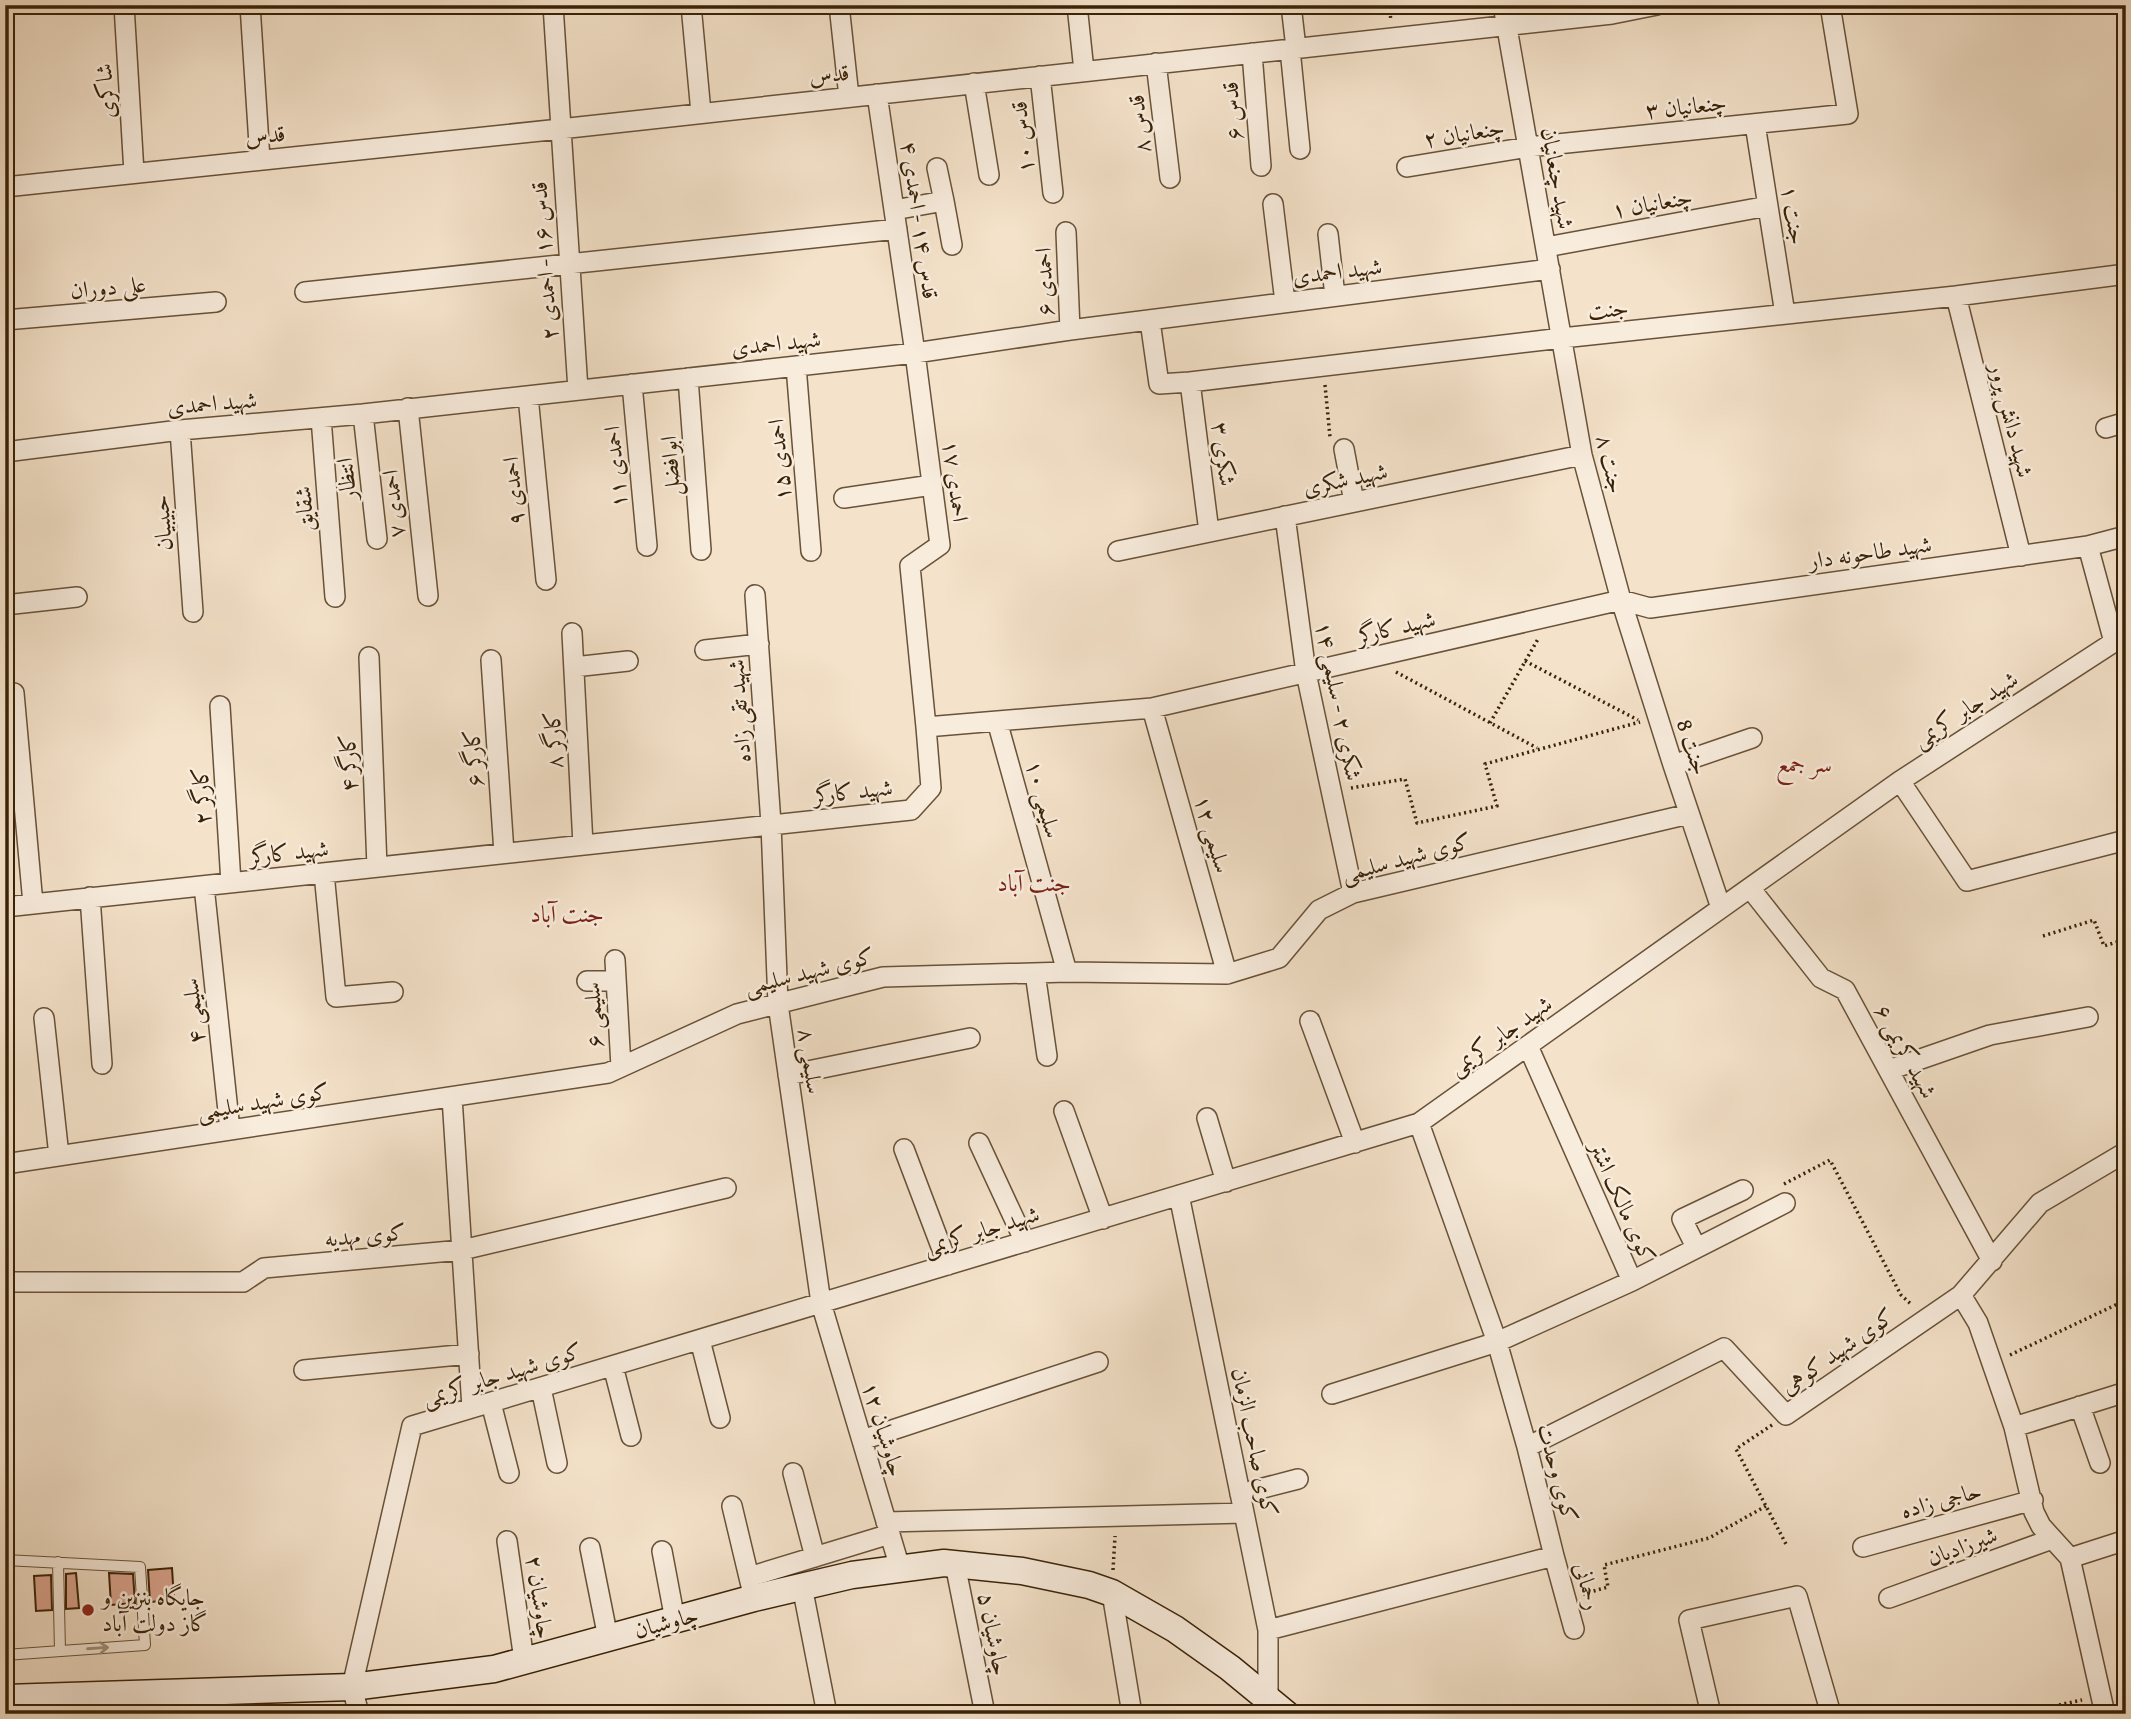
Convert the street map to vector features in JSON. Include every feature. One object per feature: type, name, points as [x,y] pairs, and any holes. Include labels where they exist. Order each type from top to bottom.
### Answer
[{"type":"main road","name":"چاوشیان","points":[[5,1698],[352,1687],[494,1669],[675,1620],[752,1587],[802,1586],[852,1575],[944,1563],[1022,1571],[1089,1585],[1112,1593],[1175,1629],[1230,1668],[1277,1707]]},
{"type":"main road","points":[[54,1714],[74,1696]]},
{"type":"street","name":"شاکری","points":[[124,5],[135,173]]},
{"type":"street","points":[[250,5],[260,160]]},
{"type":"street","name":"قدس ۱۶ - احمدی ۲","points":[[553,5],[578,390]]},
{"type":"street","points":[[691,5],[701,113]]},
{"type":"street","points":[[839,5],[849,97]]},
{"type":"street","points":[[1077,5],[1084,71]]},
{"type":"street","points":[[1291,5],[1300,149]]},
{"type":"street","name":"شهید چنعانیان","points":[[1503,5],[1562,338]]},
{"type":"street","name":"قدس","points":[[5,187],[1612,14],[1657,5]]},
{"type":"street","name":"چنعانیان ۳","points":[[1528,147],[1848,114],[1830,5]]},
{"type":"street","name":"قدس ۶","points":[[1252,53],[1261,166]]},
{"type":"street","name":"قدس ۸","points":[[1156,63],[1170,178]]},
{"type":"street","name":"قدس ۱۰","points":[[1040,76],[1053,193]]},
{"type":"street","points":[[974,83],[989,175]]},
{"type":"street","name":"قدس ۱۴ - احمدی ۴","points":[[877,94],[915,353]]},
{"type":"street","name":"جنت ۱","points":[[1755,124],[1785,314]]},
{"type":"street","name":"چنعانیان ۲","points":[[1407,167],[1528,147]]},
{"type":"street","points":[[937,168],[952,245]]},
{"type":"street","points":[[305,292],[569,264],[895,220],[944,201]]},
{"type":"street","points":[[1273,204],[1285,302]]},
{"type":"street","name":"چنعانیان ۱","points":[[1546,247],[1768,206]]},
{"type":"street","name":"احمدی ۶","points":[[1066,232],[1070,330]]},
{"type":"street","points":[[1328,234],[1335,296]]},
{"type":"street","name":"شهید احمدی","points":[[5,452],[180,430],[363,414],[915,353],[1070,330],[1549,269]]},
{"type":"street","name":"جنت","points":[[1150,321],[1159,384],[1956,296],[2126,274]]},
{"type":"street","name":"شهید دانش پرور","points":[[1956,296],[2021,556]]},
{"type":"street","name":"علی دوران","points":[[5,320],[216,302]]},
{"type":"street","name":"جنت ۸","points":[[1562,338],[1582,455],[1621,600]]},
{"type":"street","name":"احمدی ۱۷","points":[[915,353],[940,545],[910,566],[926,727]]},
{"type":"street","name":"احمدی ۱۵","points":[[796,366],[811,551]]},
{"type":"street","name":"ابوافضل","points":[[688,378],[701,550]]},
{"type":"street","name":"شکری ۳","points":[[1190,382],[1209,532]]},
{"type":"street","name":"احمدی ۱۱","points":[[632,384],[647,546]]},
{"type":"street","name":"احمدی ۹","points":[[528,396],[546,580]]},
{"type":"street","name":"احمدی ۷","points":[[408,408],[428,596]]},
{"type":"street","name":"انتظار","points":[[363,414],[377,538]]},
{"type":"street","name":"شقایق","points":[[321,418],[335,597]]},
{"type":"street","points":[[2106,428],[2126,422]]},
{"type":"street","name":"حبیبیان","points":[[180,430],[193,612]]},
{"type":"street","points":[[1344,449],[1354,502]]},
{"type":"street","name":"شهید شکری","points":[[1118,551],[1582,455]]},
{"type":"street","points":[[844,498],[932,485]]},
{"type":"street","name":"شکری ۲ - سلیمی ۱۴","points":[[1285,516],[1306,673],[1353,893]]},
{"type":"street","name":"شهيد طاحونه دار","points":[[1621,600],[1650,608],[2088,547],[2126,536]]},
{"type":"street","points":[[2088,547],[2120,640]]},
{"type":"street","name":"شهید تقی زاده","points":[[755,594],[771,824]]},
{"type":"street","points":[[5,605],[77,597]]},
{"type":"street","name":"شهید کارگر","points":[[5,907],[911,810],[932,788],[926,727],[1152,708],[1621,600]]},
{"type":"street","name":"جنت 8","points":[[1621,600],[1650,720],[1673,765],[1721,908]]},
{"type":"street","name":"کارگر ۸","points":[[572,633],[583,845]]},
{"type":"street","name":"شهید جابر کریمی","points":[[821,1303],[1419,1123],[1900,781],[2120,640]]},
{"type":"street","points":[[705,650],[759,644]]},
{"type":"street","name":"کارگر ۴","points":[[369,657],[377,867]]},
{"type":"street","name":"کارگر ۶","points":[[491,660],[504,853]]},
{"type":"street","points":[[573,667],[628,661]]},
{"type":"street","points":[[14,693],[33,904]]},
{"type":"street","name":"کارگر ۲","points":[[220,706],[231,883]]},
{"type":"street","name":"سلیمی ۱۲","points":[[1152,708],[1227,974]]},
{"type":"street","name":"سلیمی ۱۰","points":[[997,721],[1067,972]]},
{"type":"street","points":[[1673,765],[1752,738]]},
{"type":"street","points":[[1900,781],[1967,881],[2126,840]]},
{"type":"street","name":"کوی شهید سلیمی","points":[[5,1164],[608,1073],[737,1014],[883,977],[1067,972],[1227,974],[1279,958],[1319,910],[1353,893],[1689,814]]},
{"type":"street","name":"سلیمی ۸","points":[[771,824],[778,1004],[821,1303]]},
{"type":"street","points":[[324,873],[336,997],[393,992]]},
{"type":"street","name":"سلیمی ۴","points":[[204,886],[230,1130]]},
{"type":"street","name":"شهید کریمی ۶","points":[[1750,888],[1821,978],[1845,990],[1992,1261]]},
{"type":"street","points":[[90,897],[102,1064]]},
{"type":"street","name":"سلیمی ۶","points":[[615,960],[621,1067]]},
{"type":"street","points":[[1035,973],[1048,1056]]},
{"type":"street","points":[[587,981],[615,981]]},
{"type":"street","points":[[1889,1070],[1990,1035],[2088,1017]]},
{"type":"street","points":[[44,1018],[58,1156]]},
{"type":"street","points":[[1310,1021],[1355,1143]]},
{"type":"street","points":[[788,1075],[970,1038]]},
{"type":"street","name":"کوی مالک اشتر","points":[[1332,1394],[1497,1342],[1632,1281],[1528,1046]]},
{"type":"street","points":[[452,1097],[469,1354],[482,1406],[509,1473]]},
{"type":"street","points":[[1064,1111],[1102,1219]]},
{"type":"street","points":[[1207,1118],[1226,1182]]},
{"type":"street","name":"کوی وحدت","points":[[1268,1630],[1555,1556],[1497,1342],[1419,1123]]},
{"type":"street","points":[[979,1143],[1025,1242]]},
{"type":"street","points":[[904,1149],[948,1265]]},
{"type":"street","name":"کوی شهید کوهی","points":[[1527,1447],[1724,1348],[1786,1415],[1961,1295],[2040,1203],[2126,1152]]},
{"type":"street","name":"کوی مهدیه","points":[[5,1282],[243,1282],[264,1268],[462,1250],[726,1188]]},
{"type":"street","points":[[1696,1247],[1682,1219],[1743,1190]]},
{"type":"street","name":"کوی صاحب الزمان","points":[[1179,1195],[1268,1630],[1277,1707]]},
{"type":"street","points":[[1632,1281],[1785,1203]]},
{"type":"street","points":[[1961,1295],[1978,1323],[2014,1427],[2034,1512],[2040,1526],[2070,1559],[2103,1705]]},
{"type":"street","name":"کوی شهید جابر کریمی","points":[[352,1687],[412,1426],[821,1303]]},
{"type":"street","name":"چاوشیان ۱۲","points":[[821,1303],[900,1569]]},
{"type":"street","points":[[700,1340],[720,1419]]},
{"type":"street","points":[[304,1370],[469,1354]]},
{"type":"street","points":[[862,1440],[1098,1362]]},
{"type":"street","points":[[613,1366],[631,1437]]},
{"type":"street","points":[[541,1388],[557,1463]]},
{"type":"street","points":[[2014,1427],[2126,1392]]},
{"type":"street","points":[[2080,1406],[2100,1463]]},
{"type":"street","points":[[793,1473],[815,1557]]},
{"type":"street","points":[[1240,1494],[1298,1479]]},
{"type":"street","name":"حاجی زاده","points":[[1863,1547],[2033,1500]]},
{"type":"street","points":[[732,1506],[752,1587],[815,1557],[888,1528],[1116,1516],[1244,1513]]},
{"type":"street","name":"شیرزادیان","points":[[1889,1598],[2052,1539]]},
{"type":"street","points":[[2070,1559],[2126,1540]]},
{"type":"street","name":"چاوشیان ۲","points":[[507,1541],[524,1660]]},
{"type":"street","points":[[590,1548],[608,1638]]},
{"type":"street","points":[[662,1551],[675,1620]]},
{"type":"street","name":"رحمانی","points":[[1555,1556],[1574,1629]]},
{"type":"street","name":"چاوشیان ۵","points":[[955,1564],[985,1714]]},
{"type":"street","points":[[802,1586],[827,1714]]},
{"type":"street","points":[[1112,1593],[1132,1714]]},
{"type":"street","points":[[1711,1714],[1689,1620],[1797,1596],[1831,1714]]},
{"type":"street","points":[[352,1687],[359,1714]]},
{"type":"lane","points":[[5,1560],[141,1567],[145,1645],[5,1655]]},
{"type":"lane","points":[[58,1562],[60,1651]]},
{"type":"path","points":[[1323,367],[1332,451],[1344,449]]},
{"type":"path","points":[[1490,723],[1551,616]]},
{"type":"path","points":[[1370,658],[1538,748]]},
{"type":"path","points":[[1525,661],[1650,720]]},
{"type":"path","points":[[1331,792],[1405,779],[1417,823],[1497,806],[1485,764],[1650,720]]},
{"type":"path","points":[[2043,936],[2094,920],[2104,946],[2126,939]]},
{"type":"path","points":[[1785,1203],[1784,1184],[1830,1160],[1901,1295],[1926,1319]]},
{"type":"path","points":[[1992,1364],[2126,1300]]},
{"type":"path","points":[[1786,1415],[1736,1450],[1787,1546]]},
{"type":"path","points":[[1566,1598],[1608,1587],[1604,1565],[1709,1538],[1766,1506]]},
{"type":"path","points":[[1112,1593],[1116,1516]]},
{"type":"path","points":[[2015,1714],[2103,1705]]},
{"type":"building","points":[[172,1568],[174,1600],[150,1602],[148,1570]]},
{"type":"building","points":[[76,1573],[79,1608],[66,1609],[66,1574]]},
{"type":"building","points":[[109,1573],[133,1574],[135,1603],[111,1605]]},
{"type":"building","points":[[51,1575],[52,1610],[36,1611],[34,1576]]},
{"type":"place","name":"جایگاه بنزین و گاز دولت آباد","points":[[88,1610]]},
{"type":"district","name":"سر جمع","points":[[1804,764]]},
{"type":"district","name":"جنت آباد","points":[[1034,883]]},
{"type":"district","name":"جنت آباد","points":[[567,914]]}]
